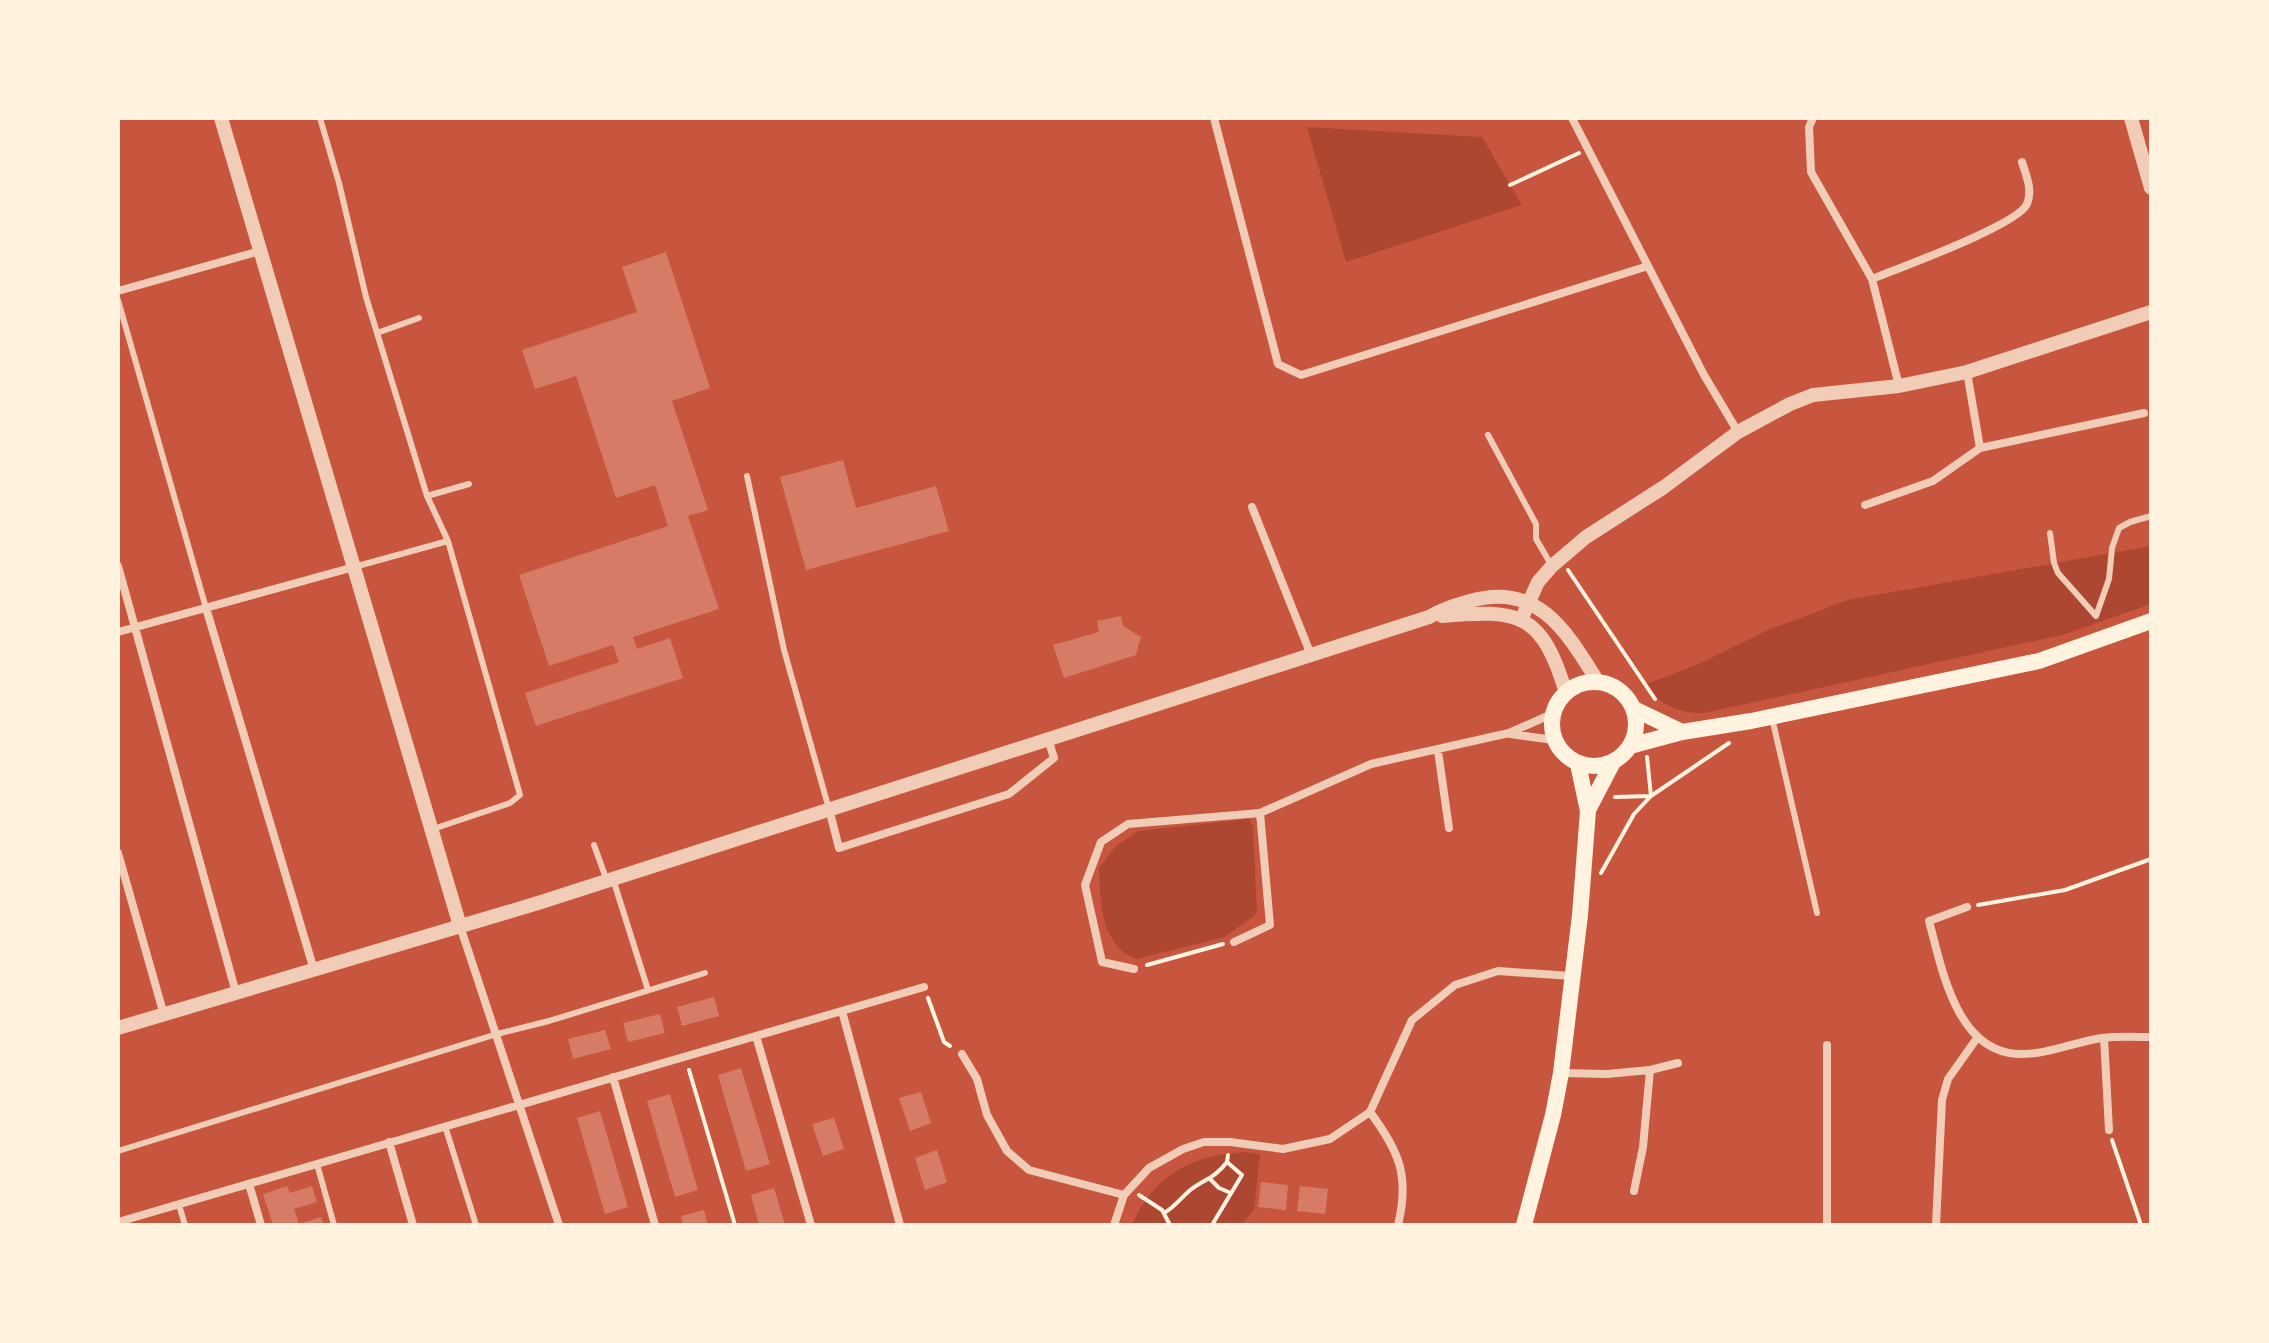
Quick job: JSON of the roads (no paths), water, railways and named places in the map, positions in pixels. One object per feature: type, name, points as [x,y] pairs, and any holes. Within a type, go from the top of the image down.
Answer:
[{"type":"main road","points":[[1588,811],[1613,762],[1630,746],[1682,732],[2039,661],[2151,621]]},
{"type":"main road","points":[[1613,762],[1601,766],[1578,764],[1564,754],[1554,740],[1552,714],[1557,702],[1575,686],[1598,682],[1620,692],[1634,709],[1682,732]]},
{"type":"main road","points":[[1630,746],[1637,722],[1634,709]]},
{"type":"main road","points":[[1524,1225],[1553,1115],[1573,976],[1588,811],[1578,764]]},
{"type":"street","points":[[221,118],[460,926],[559,1225]]},
{"type":"street","points":[[1214,118],[1278,364],[1301,375],[1648,266]]},
{"type":"street","points":[[1572,118],[1704,375],[1738,432]]},
{"type":"street","points":[[1813,118],[1809,127],[1811,172],[1872,279],[1899,386]]},
{"type":"street","points":[[2131,118],[2151,188]]},
{"type":"street","points":[[1872,279],[2001,225],[2023,211],[2029,200],[2029,185],[2022,162]]},
{"type":"street","points":[[118,291],[260,251]]},
{"type":"street","points":[[1521,620],[1538,582],[1586,537],[1664,487],[1738,432],[1790,404],[1813,395],[1899,386],[1967,372],[2151,312]]},
{"type":"street","points":[[1967,372],[1980,448]]},
{"type":"street","points":[[1865,505],[1933,481],[1980,448],[2144,413]]},
{"type":"street","points":[[1252,507],[1311,655]]},
{"type":"street","points":[[118,566],[236,993]]},
{"type":"street","points":[[118,632],[354,567]]},
{"type":"street","points":[[118,1028],[538,903],[1429,617],[1458,605],[1494,596],[1512,596],[1554,619],[1575,644],[1598,682]]},
{"type":"street","points":[[206,608],[314,970]]},
{"type":"street","points":[[1429,617],[1490,612],[1521,620],[1542,637],[1557,665],[1566,693]]},
{"type":"street","points":[[1134,969],[1102,962],[1085,885],[1101,842],[1128,824],[1260,813],[1371,764],[1509,733],[1552,714]]},
{"type":"street","points":[[1509,733],[1554,740]]},
{"type":"street","points":[[829,809],[839,848],[1009,794],[1054,758],[1048,738]]},
{"type":"street","points":[[1438,751],[1449,828]]},
{"type":"street","points":[[1234,942],[1270,925],[1260,813]]},
{"type":"street","points":[[118,853],[164,1015]]},
{"type":"street","points":[[1967,907],[1929,921],[1944,975],[1965,1024],[1977,1038],[1994,1048],[2017,1054],[2104,1038],[2151,1037]]},
{"type":"street","points":[[1114,1225],[1127,1192],[1149,1168],[1183,1149],[1204,1142],[1230,1142],[1283,1149],[1330,1139],[1370,1112],[1412,1020],[1455,985],[1498,971],[1573,976]]},
{"type":"street","points":[[118,1222],[924,987]]},
{"type":"street","points":[[842,1011],[900,1225]]},
{"type":"street","points":[[756,1036],[811,1225]]},
{"type":"street","points":[[1936,1225],[1942,1100],[1948,1079],[1977,1038]]},
{"type":"street","points":[[2104,1038],[2109,1130]]},
{"type":"street","points":[[1827,1045],[1827,1225]]},
{"type":"street","points":[[962,1054],[977,1079],[987,1115],[1007,1151],[1029,1170],[1127,1192]]},
{"type":"street","points":[[1561,1073],[1607,1074],[1650,1070],[1678,1063]]},
{"type":"street","points":[[1634,1191],[1643,1147],[1650,1070]]},
{"type":"street","points":[[613,1077],[655,1225]]},
{"type":"street","points":[[1370,1112],[1391,1140],[1403,1169],[1398,1225]]},
{"type":"street","points":[[389,1142],[413,1225]]},
{"type":"street","points":[[249,1184],[261,1225]]},
{"type":"lane","points":[[320,118],[377,333],[427,496],[448,541],[520,795],[510,803],[431,829]]},
{"type":"lane","points":[[118,300],[206,608]]},
{"type":"lane","points":[[377,333],[419,318]]},
{"type":"lane","points":[[1488,435],[1536,524],[1536,539],[1552,566]]},
{"type":"lane","points":[[747,476],[784,650],[829,809]]},
{"type":"lane","points":[[427,496],[469,484]]},
{"type":"lane","points":[[2096,616],[2109,579],[2112,548],[2119,528],[2151,516]]},
{"type":"lane","points":[[2050,533],[2058,573],[2096,616],[2101,640]]},
{"type":"lane","points":[[354,567],[448,541]]},
{"type":"lane","points":[[1771,715],[1817,913]]},
{"type":"lane","points":[[594,845],[610,880],[648,990]]},
{"type":"lane","points":[[118,1151],[705,973]]},
{"type":"lane","points":[[445,1126],[476,1225]]},
{"type":"lane","points":[[317,1164],[334,1225]]},
{"type":"lane","points":[[179,1205],[185,1225]]}]
